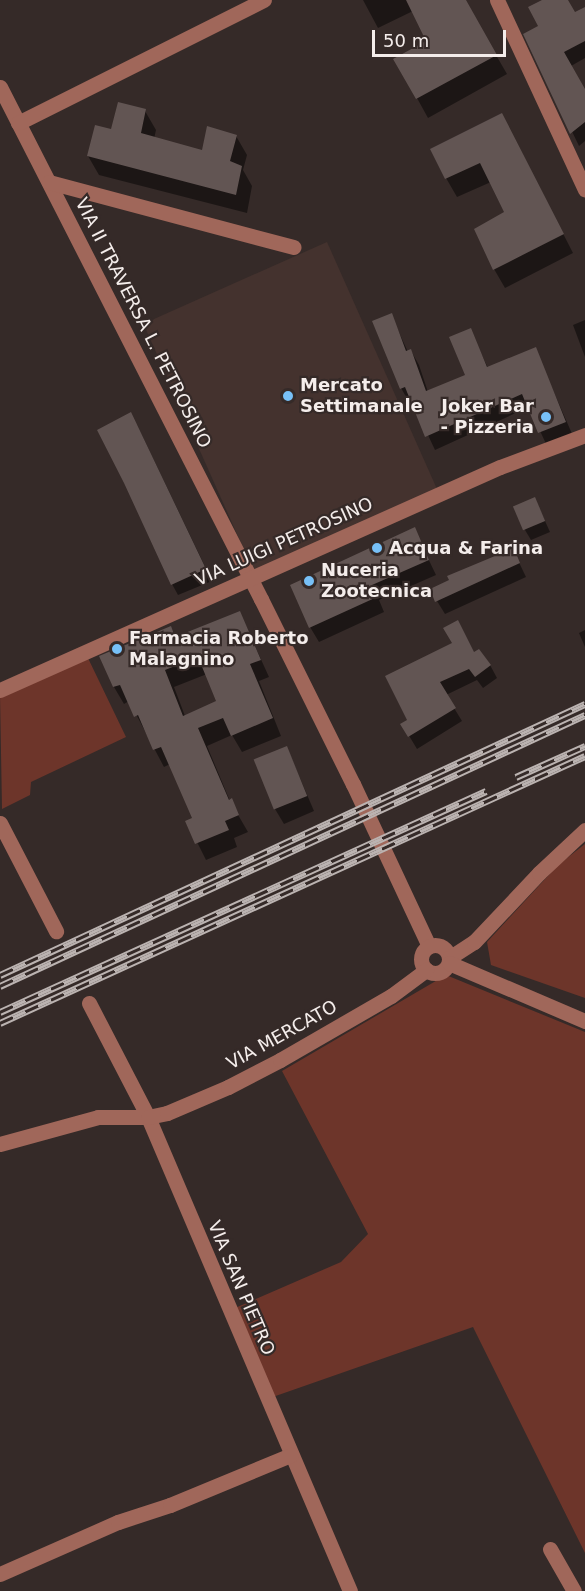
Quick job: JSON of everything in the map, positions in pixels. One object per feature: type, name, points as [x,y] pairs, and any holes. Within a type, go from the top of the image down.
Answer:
[{"type":"street","points":[[18,123],[264,0]]},
{"type":"street","points":[[497,0],[585,190]]},
{"type":"street","name":"VIA II TRAVERSA L. PETROSINO","points":[[0,87],[251,578],[353,784],[429,946]]},
{"type":"street","points":[[49,182],[293,247]]},
{"type":"street","name":"VIA LUIGI PETROSINO","points":[[0,690],[500,467],[585,435]]},
{"type":"street","points":[[0,823],[56,931]]},
{"type":"street","points":[[585,830],[539,873],[474,942],[449,961],[440,973],[426,970],[421,958],[429,946],[442,947],[449,961],[585,1021]]},
{"type":"street","name":"VIA MERCATO","points":[[0,1144],[98,1117],[148,1117],[167,1113],[228,1088],[280,1060],[391,996],[426,970]]},
{"type":"street","name":"VIA SAN PIETRO","points":[[89,1003],[148,1117],[350,1591]]},
{"type":"street","points":[[0,1574],[118,1522],[170,1505],[291,1455]]},
{"type":"street","points":[[550,1549],[574,1591]]},
{"type":"shaded area","name":"Mercato Settimanale","points":[[327,242],[437,490],[254,571],[143,324]]},
{"type":"shaded area","points":[[87,656],[126,737],[31,782],[30,795],[2,809],[0,695]]},
{"type":"shaded area","points":[[585,844],[585,998],[491,965],[487,942],[558,865]]},
{"type":"shaded area","points":[[446,975],[585,1032],[585,1553],[473,1327],[267,1399],[235,1308],[341,1262],[368,1234],[282,1071]]},
{"type":"building","points":[[406,0],[466,0],[497,55],[416,99],[393,59],[426,41]]},
{"type":"building","points":[[542,0],[568,0],[575,12],[585,7],[585,41],[564,52],[585,89],[585,122],[570,134],[523,34],[538,26],[528,7]]},
{"type":"building","points":[[118,102],[146,109],[141,133],[202,150],[207,126],[237,135],[230,161],[242,166],[236,195],[87,156],[95,125],[111,129]]},
{"type":"building","points":[[502,113],[564,234],[493,270],[474,229],[504,212],[480,163],[445,179],[430,149]]},
{"type":"building","points":[[392,313],[406,351],[411,349],[426,391],[465,375],[449,337],[471,328],[487,367],[536,347],[566,422],[538,433],[522,394],[425,437],[405,387],[400,389],[372,321]]},
{"type":"building","points":[[131,412],[206,569],[171,585],[97,430]]},
{"type":"building","points":[[535,497],[545,521],[523,530],[513,506]]},
{"type":"building","points":[[415,527],[429,560],[372,585],[377,597],[309,628],[290,585]]},
{"type":"building","points":[[514,548],[520,563],[435,602],[430,589],[449,580],[447,576]]},
{"type":"building","points":[[240,611],[261,660],[250,664],[273,718],[231,736],[223,718],[198,728],[229,800],[232,798],[239,815],[225,821],[229,830],[195,844],[185,821],[192,818],[161,747],[153,750],[138,715],[134,717],[120,685],[113,687],[99,656],[171,626],[175,637]],"holes":[[[198,657],[216,701],[183,716],[165,670]]]},
{"type":"building","points":[[458,620],[474,652],[479,649],[491,665],[475,677],[469,669],[440,682],[456,708],[408,737],[400,724],[407,720],[385,676],[452,643],[443,628]]},
{"type":"building","points":[[287,746],[307,796],[274,810],[254,759]]},
{"type":"railway","points":[[0,975],[585,704]]},
{"type":"railway","points":[[0,986],[585,715]]},
{"type":"railway","points":[[516,777],[585,746]]},
{"type":"railway","points":[[0,1023],[585,756]]},
{"type":"railway","points":[[0,1012],[486,791]]},
{"type":"place","name":"Mercato Settimanale","points":[[288,396]]},
{"type":"place","name":"Joker Bar - Pizzeria","points":[[546,417]]},
{"type":"place","name":"Acqua & Farina","points":[[377,548]]},
{"type":"place","name":"Nuceria Zootecnica","points":[[309,581]]},
{"type":"place","name":"Farmacia Roberto Malagnino","points":[[117,649]]}]
